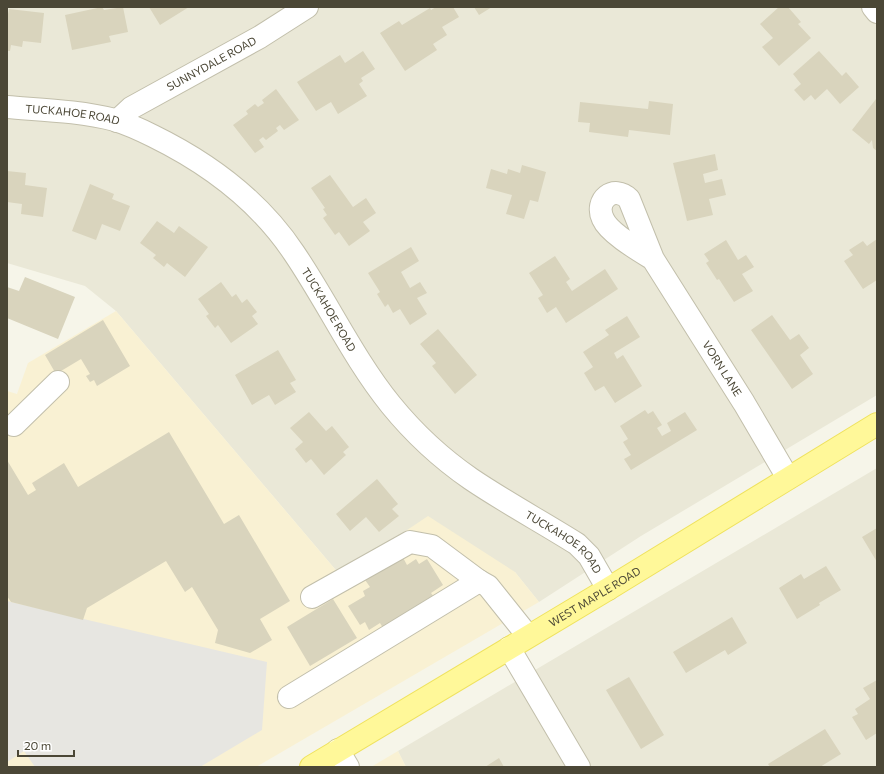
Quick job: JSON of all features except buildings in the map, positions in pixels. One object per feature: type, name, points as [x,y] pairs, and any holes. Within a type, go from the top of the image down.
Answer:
[{"type":"main road","name":"WEST MAPLE ROAD","points":[[311,767],[343,759],[528,636],[608,589],[877,424]]},
{"type":"street","name":"SUNNYDALE ROAD","points":[[117,121],[131,108],[260,37],[307,7]]},
{"type":"street","points":[[873,7],[877,12]]},
{"type":"street","name":"TUCKAHOE ROAD","points":[[7,107],[86,113],[117,121],[166,142],[207,167],[226,181],[264,216],[292,250],[362,365],[392,406],[430,445],[470,478],[577,544],[589,556],[608,589]]},
{"type":"street","name":"VORN LANE","points":[[654,260],[744,403],[788,478]]},
{"type":"street","points":[[14,425],[58,382]]},
{"type":"street","points":[[312,597],[410,542],[432,546],[488,586],[528,636]]},
{"type":"street","points":[[289,697],[479,581]]},
{"type":"street","points":[[509,648],[579,767]]},
{"type":"shaded area","points":[[7,7],[877,7],[877,395],[641,536],[539,602],[515,572],[340,575],[116,311],[85,286],[7,263]]},
{"type":"shaded area","points":[[116,311],[340,575],[428,516],[515,572],[539,602],[256,767],[7,767],[7,391],[17,394],[28,363]]},
{"type":"shaded area","points":[[877,468],[877,767],[406,767],[398,751]]},
{"type":"shaded area","points":[[7,601],[267,662],[262,730],[200,767],[35,767],[24,751],[7,762]]},
{"type":"shaded area","points":[[398,751],[406,767],[371,767]]}]
